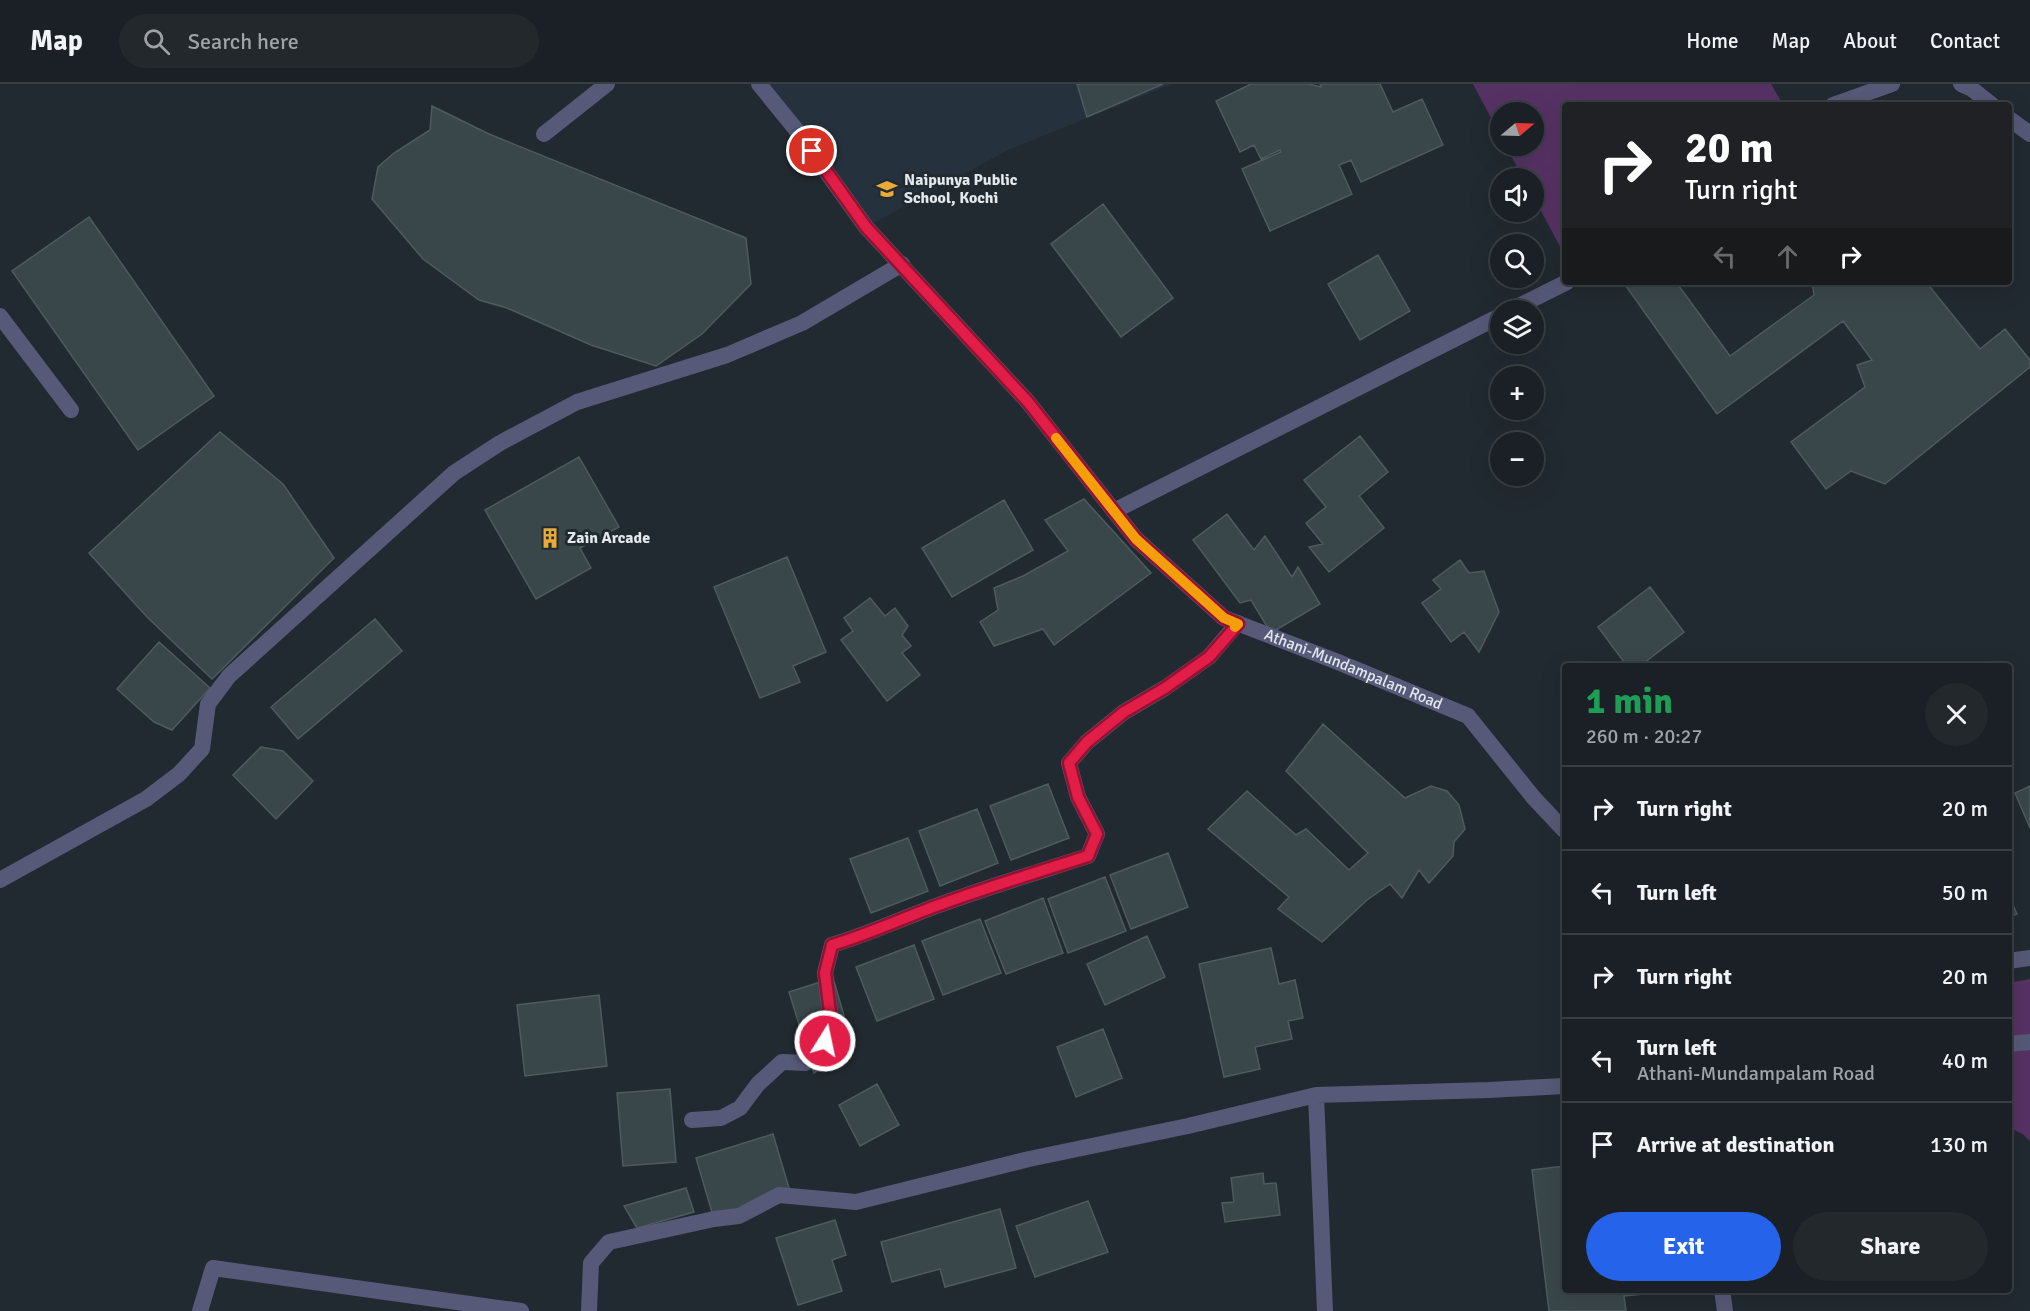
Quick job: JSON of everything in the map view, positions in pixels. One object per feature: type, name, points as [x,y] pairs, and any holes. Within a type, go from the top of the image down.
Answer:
[{"type":"street","points":[[544,134],[607,84]]},
{"type":"street","name":"Athani-Mundampalam Road","points":[[759,84],[798,132],[866,227],[1028,402],[1136,539],[1224,618],[1468,716],[1533,797],[1562,828]]},
{"type":"street","points":[[1841,102],[1892,84]]},
{"type":"street","points":[[1961,84],[1972,89],[1988,102]]},
{"type":"street","points":[[2012,121],[2030,134]]},
{"type":"street","points":[[0,880],[146,799],[179,774],[202,749],[208,704],[229,676],[454,474],[500,443],[577,402],[738,350],[802,323],[902,264]]},
{"type":"street","points":[[1531,300],[1562,284]]},
{"type":"street","points":[[0,316],[71,410]]},
{"type":"street","points":[[1114,511],[1490,321]]},
{"type":"street","points":[[692,1120],[721,1118],[741,1108],[759,1084],[782,1062],[806,1063],[825,1041],[830,1012],[825,973],[832,945],[864,936],[959,898],[1088,856],[1097,834],[1078,797],[1069,763],[1087,742],[1124,712],[1165,688],[1209,657],[1238,624]]},
{"type":"street","points":[[2012,960],[2030,958]]},
{"type":"street","points":[[2012,1044],[2030,1042]]},
{"type":"street","points":[[589,1311],[591,1263],[609,1242],[739,1215],[779,1195],[856,1202],[1029,1159],[1188,1126],[1316,1095],[1562,1086]]},
{"type":"street","points":[[1316,1095],[1326,1311]]},
{"type":"street","points":[[200,1311],[213,1268],[521,1311]]},
{"type":"street","points":[[1722,1293],[1725,1311]]},
{"type":"shaded area","name":"Naipunya Public School, Kochi","points":[[756,84],[1172,84],[1008,150],[866,227]]},
{"type":"shaded area","points":[[1473,84],[1771,84],[1781,102],[1562,102],[1562,250],[1544,217],[1544,168],[1518,168],[1511,156],[1544,156],[1544,102],[1490,102],[1490,116]]},
{"type":"shaded area","points":[[2030,979],[2030,1141],[2012,1129],[2012,982]]},
{"type":"building","points":[[1077,84],[1163,84],[1087,117]]},
{"type":"building","points":[[1251,84],[1309,84],[1321,87],[1320,84],[1380,84],[1393,112],[1422,99],[1443,145],[1361,182],[1351,160],[1339,165],[1352,194],[1270,231],[1242,169],[1281,152],[1280,150],[1261,159],[1254,145],[1240,152],[1216,101]]},
{"type":"building","points":[[432,106],[489,134],[746,238],[751,284],[702,334],[656,366],[591,345],[507,308],[479,300],[423,259],[372,199],[378,167],[394,153],[430,130]]},
{"type":"building","points":[[1103,204],[1173,298],[1121,337],[1051,244]]},
{"type":"building","points":[[89,217],[214,396],[138,450],[12,271]]},
{"type":"building","points":[[1378,255],[1410,311],[1360,340],[1328,284]]},
{"type":"building","points":[[1625,285],[1678,285],[1730,356],[1814,295],[1812,285],[1928,285],[1980,349],[2005,329],[2030,360],[2030,367],[1885,484],[1851,471],[1826,489],[1791,442],[1865,387],[1857,365],[1872,360],[1843,321],[1717,414]]},
{"type":"building","points":[[220,432],[283,484],[334,558],[212,679],[147,617],[89,553]]},
{"type":"building","points":[[1360,436],[1388,472],[1359,496],[1384,528],[1329,572],[1309,547],[1323,544],[1306,523],[1326,507],[1304,480]]},
{"type":"building","name":"Zain Arcade","points":[[579,457],[619,527],[580,548],[591,568],[536,599],[485,510]]},
{"type":"building","points":[[1084,499],[1151,573],[1054,645],[1043,629],[994,646],[980,622],[998,610],[994,588],[1023,576],[1068,551],[1045,520]]},
{"type":"building","points":[[1004,500],[1033,550],[952,597],[922,548]]},
{"type":"building","points":[[1227,514],[1254,550],[1265,536],[1292,577],[1298,567],[1320,604],[1271,633],[1251,600],[1240,603],[1193,540]]},
{"type":"building","points":[[787,557],[826,652],[793,666],[800,682],[760,698],[714,587]]},
{"type":"building","points":[[1460,560],[1469,573],[1484,571],[1499,612],[1479,652],[1464,632],[1451,642],[1422,603],[1441,589],[1433,580]]},
{"type":"building","points":[[1650,587],[1684,632],[1644,663],[1625,663],[1598,627]]},
{"type":"building","points":[[870,598],[885,616],[895,608],[908,626],[902,635],[911,646],[902,653],[920,675],[887,701],[841,640],[853,631],[844,618]]},
{"type":"building","points":[[375,619],[402,651],[298,739],[271,707]]},
{"type":"building","points":[[159,642],[210,688],[172,730],[154,722],[117,689]]},
{"type":"building","points":[[1323,724],[1405,798],[1431,786],[1447,791],[1459,805],[1465,829],[1454,842],[1453,856],[1429,883],[1419,870],[1402,898],[1390,884],[1367,900],[1322,942],[1278,909],[1289,897],[1208,829],[1247,791],[1296,835],[1306,829],[1349,870],[1368,853],[1286,771]]},
{"type":"building","points":[[261,747],[283,751],[313,781],[276,819],[233,775]]},
{"type":"building","points":[[1048,784],[1069,838],[1011,860],[990,806]]},
{"type":"building","points":[[2030,786],[2030,828],[2015,793]]},
{"type":"building","points":[[977,809],[998,863],[940,886],[919,831]]},
{"type":"building","points":[[908,838],[928,891],[871,913],[850,859]]},
{"type":"building","points":[[1168,853],[1188,907],[1131,929],[1110,875]]},
{"type":"building","points":[[1105,877],[1126,931],[1068,953],[1048,899]]},
{"type":"building","points":[[1043,898],[1063,953],[1006,974],[985,921]]},
{"type":"building","points":[[2012,903],[2017,914],[2012,916]]},
{"type":"building","points":[[980,919],[1001,973],[943,995],[922,941]]},
{"type":"building","points":[[1147,936],[1165,977],[1105,1005],[1087,964]]},
{"type":"building","points":[[914,945],[934,999],[877,1021],[856,967]]},
{"type":"building","points":[[1271,948],[1279,984],[1295,980],[1303,1018],[1288,1021],[1292,1039],[1255,1047],[1260,1069],[1224,1077],[1199,964]]},
{"type":"building","points":[[833,978],[853,1046],[814,1073],[789,992]]},
{"type":"building","points":[[599,995],[607,1066],[525,1076],[517,1005]]},
{"type":"building","points":[[1103,1029],[1122,1078],[1076,1097],[1057,1047]]},
{"type":"building","points":[[877,1084],[899,1125],[860,1146],[839,1105]]},
{"type":"building","points":[[670,1089],[676,1162],[623,1166],[617,1093]]},
{"type":"building","points":[[773,1134],[791,1195],[714,1219],[696,1158]]},
{"type":"building","points":[[1562,1166],[1562,1293],[1642,1293],[1624,1296],[1626,1311],[1549,1311],[1532,1170]]},
{"type":"building","points":[[1263,1173],[1264,1184],[1276,1183],[1280,1215],[1225,1222],[1222,1203],[1234,1202],[1231,1178]]},
{"type":"building","points":[[686,1188],[694,1212],[637,1228],[624,1206]]},
{"type":"building","points":[[1088,1201],[1108,1252],[1035,1277],[1016,1226]]},
{"type":"building","points":[[1000,1209],[1016,1268],[945,1287],[940,1269],[892,1282],[881,1242]]},
{"type":"building","points":[[835,1220],[846,1255],[832,1260],[842,1291],[798,1305],[776,1238]]},
{"type":"slow traffic","points":[[1056,438],[1136,539],[1224,618],[1238,624],[1235,627]]},
{"type":"place","name":"Naipunya Public School, Kochi","points":[[887,189]]},
{"type":"place","name":"Zain Arcade","points":[[550,538]]},
{"type":"route","points":[[812,151],[866,227],[1028,402],[1136,539],[1224,618],[1238,624],[1209,657],[1165,688],[1124,712],[1087,742],[1069,763],[1078,797],[1097,834],[1088,856],[992,886],[864,936],[832,945],[825,973],[830,1012],[825,1041]]}]
